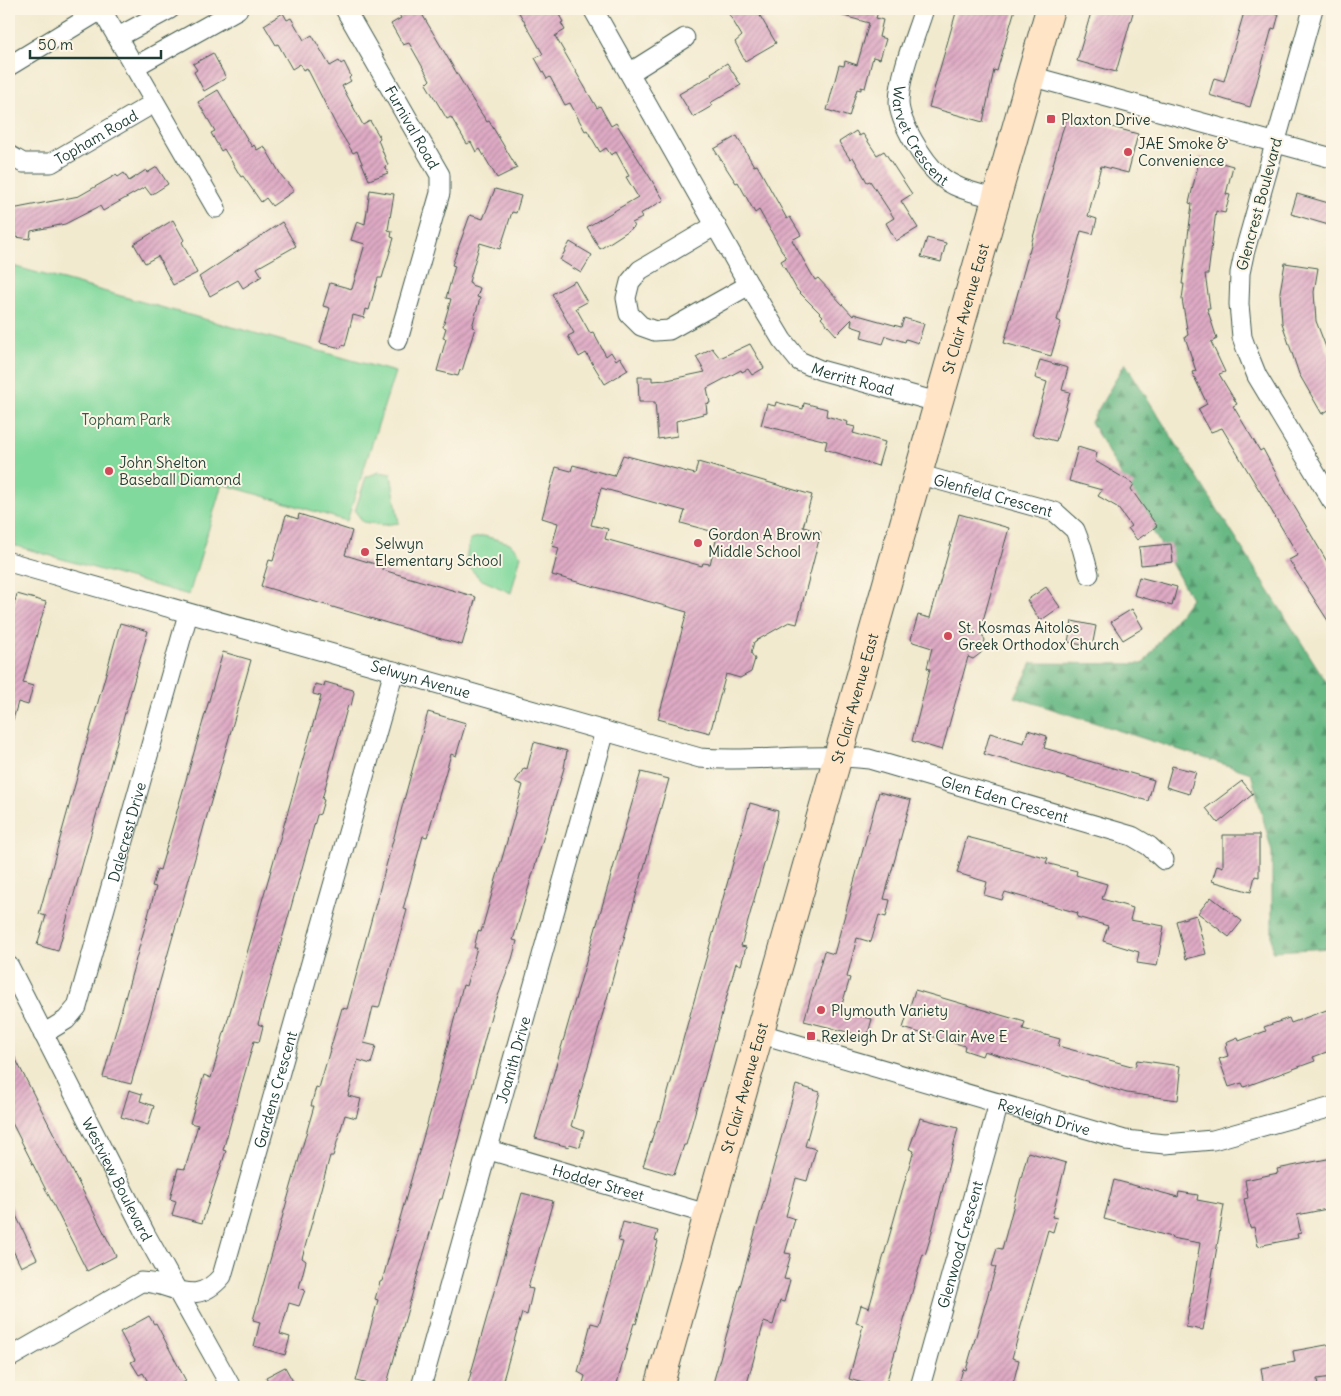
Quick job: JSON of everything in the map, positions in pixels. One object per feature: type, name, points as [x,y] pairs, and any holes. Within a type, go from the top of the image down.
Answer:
[{"type":"main road","name":"St Clair Avenue East","points":[[659,1387],[706,1214],[1050,9]]},
{"type":"street","name":"Topham Road","points":[[9,66],[101,9],[216,208]]},
{"type":"street","points":[[118,38],[170,9]]},
{"type":"street","points":[[134,67],[238,9]]},
{"type":"street","name":"Furnival Road","points":[[345,9],[440,175],[440,193],[398,340]]},
{"type":"street","name":"Merritt Road","points":[[594,9],[749,285],[782,340],[799,361],[820,370],[937,402]]},
{"type":"street","name":"Warvet Crescent","points":[[924,9],[901,88],[899,103],[901,116],[906,128],[938,175],[956,186],[995,198]]},
{"type":"street","name":"Glencrest Boulevard","points":[[1313,9],[1240,273],[1239,304],[1241,329],[1257,376],[1332,501]]},
{"type":"street","points":[[631,72],[685,38]]},
{"type":"street","points":[[1030,76],[1332,158]]},
{"type":"street","name":"Topham Road","points":[[9,155],[23,163],[51,162],[154,103]]},
{"type":"street","points":[[716,225],[640,270],[630,282],[626,298],[629,314],[642,326],[655,331],[669,330],[749,285]]},
{"type":"street","name":"Glenfield Crescent","points":[[917,474],[1055,512],[1075,530],[1089,574]]},
{"type":"street","name":"Selwyn Avenue","points":[[9,562],[700,758],[742,761],[837,756]]},
{"type":"street","name":"Dalecrest Drive","points":[[43,1034],[66,1020],[77,1007],[188,614]]},
{"type":"street","name":"Gardens Crescent","points":[[9,1358],[141,1282],[149,1282],[178,1292],[201,1292],[213,1287],[222,1276],[394,671]]},
{"type":"street","name":"Joanith Drive","points":[[421,1387],[605,731]]},
{"type":"street","name":"Glen Eden Crescent","points":[[837,756],[869,759],[1119,832],[1149,846],[1164,860]]},
{"type":"street","name":"Westview Boulevard","points":[[9,966],[96,1140],[231,1387]]},
{"type":"street","name":"Rexleigh Drive","points":[[758,1033],[1125,1140],[1165,1144],[1213,1140],[1332,1107]]},
{"type":"street","name":"Glenwood Crescent","points":[[920,1387],[999,1103]]},
{"type":"street","name":"Hodder Street","points":[[489,1150],[706,1214]]},
{"type":"green space","name":"Topham Park","points":[[9,265],[395,372],[347,521],[222,484],[189,595],[9,544]]},
{"type":"green space","points":[[1125,363],[1332,691],[1332,948],[1272,951],[1272,852],[1251,773],[1015,697],[1032,663],[1143,664],[1191,598],[1091,422]]},
{"type":"green space","points":[[379,472],[391,474],[399,523],[382,525],[363,522],[355,511],[366,477]]},
{"type":"green space","points":[[484,536],[510,543],[521,555],[511,593],[480,579],[465,563],[470,539]]},
{"type":"building","points":[[396,9],[419,9],[472,99],[487,122],[489,121],[517,168],[497,178],[480,149],[476,152],[471,142],[467,144],[451,117],[447,119],[426,84],[430,80],[409,43],[403,45],[391,24],[401,18]]},
{"type":"building","points":[[517,9],[556,9],[565,30],[555,36],[597,108],[600,106],[611,126],[616,123],[664,200],[640,214],[642,218],[632,223],[634,227],[600,249],[587,227],[638,197],[626,177],[629,176],[616,152],[611,155],[606,148],[600,152],[587,130],[585,131],[570,103],[565,105],[550,77],[547,79],[535,58],[543,54]]},
{"type":"building","points":[[726,9],[756,9],[776,43],[745,61],[735,42],[742,36]]},
{"type":"building","points":[[833,9],[879,9],[876,18],[883,20],[879,37],[886,39],[880,59],[873,57],[865,88],[857,89],[849,117],[827,110],[839,65],[844,66],[845,61],[857,65],[869,23],[833,13]]},
{"type":"building","points":[[957,9],[1015,9],[997,71],[994,70],[983,122],[929,107]]},
{"type":"building","points":[[1092,9],[1134,9],[1116,72],[1077,61]]},
{"type":"building","points":[[1245,9],[1259,9],[1279,14],[1275,29],[1272,28],[1250,107],[1209,95],[1214,78],[1224,81]]},
{"type":"building","points":[[283,13],[287,20],[291,18],[304,40],[312,35],[330,66],[339,61],[341,64],[344,62],[351,76],[349,78],[351,81],[342,86],[363,125],[370,121],[378,134],[380,138],[378,140],[388,165],[385,166],[388,173],[369,180],[357,151],[353,153],[336,125],[307,68],[303,70],[300,64],[292,69],[278,44],[276,45],[264,25]]},
{"type":"building","points":[[213,53],[226,78],[204,91],[194,72],[197,70],[193,64]]},
{"type":"building","points":[[727,63],[741,85],[710,103],[712,106],[693,117],[679,94],[712,75],[711,73]]},
{"type":"building","points":[[218,90],[252,147],[254,145],[257,150],[264,146],[281,175],[294,191],[272,206],[266,198],[261,202],[243,176],[241,177],[224,149],[221,151],[211,133],[215,131],[198,102]]},
{"type":"building","points":[[1072,116],[1138,134],[1128,173],[1101,166],[1088,216],[1097,219],[1093,234],[1081,231],[1057,320],[1061,322],[1051,356],[1004,343],[1062,132],[1067,118]]},
{"type":"building","points":[[856,131],[859,136],[863,134],[877,155],[884,151],[912,194],[901,201],[918,228],[896,241],[886,223],[894,218],[870,181],[867,182],[853,157],[850,159],[839,142]]},
{"type":"building","points":[[737,136],[754,166],[757,165],[787,219],[790,217],[801,235],[792,240],[815,280],[818,278],[853,316],[854,314],[901,327],[904,318],[924,324],[918,343],[906,339],[905,342],[886,336],[883,344],[861,338],[863,330],[851,326],[852,319],[836,335],[821,318],[823,316],[797,290],[781,261],[786,258],[759,210],[755,213],[738,182],[736,183],[714,149]]},
{"type":"building","points":[[1200,157],[1233,166],[1226,194],[1230,195],[1225,213],[1216,211],[1208,274],[1205,274],[1210,308],[1207,308],[1217,339],[1211,342],[1225,372],[1219,374],[1237,404],[1233,406],[1260,451],[1263,449],[1332,570],[1332,627],[1289,560],[1298,555],[1222,428],[1211,432],[1198,409],[1207,404],[1192,372],[1196,371],[1185,337],[1188,335],[1182,299],[1184,284],[1182,284],[1192,204],[1189,203]]},
{"type":"building","points":[[157,167],[168,184],[151,195],[145,187],[103,211],[100,206],[65,224],[31,231],[30,239],[16,237],[16,234],[9,233],[12,209],[79,196],[116,175],[118,177],[124,173],[129,181],[146,170],[147,173]]},
{"type":"building","points":[[495,189],[521,196],[516,213],[512,212],[500,249],[480,243],[469,282],[471,285],[480,288],[477,297],[480,298],[472,327],[475,328],[462,371],[460,370],[458,376],[437,371],[446,339],[443,338],[446,328],[443,327],[451,299],[446,298],[455,266],[452,265],[470,215],[483,219]]},
{"type":"building","points":[[370,190],[394,194],[388,230],[392,231],[391,237],[394,238],[382,278],[378,278],[369,310],[366,309],[364,318],[353,315],[345,346],[342,345],[341,348],[320,343],[330,308],[323,306],[330,283],[352,289],[365,244],[351,240],[357,221],[365,224]]},
{"type":"building","points":[[1297,194],[1332,204],[1332,226],[1291,214]]},
{"type":"building","points":[[173,220],[184,240],[182,242],[197,273],[173,285],[158,256],[145,263],[134,244]]},
{"type":"building","points":[[282,222],[296,246],[257,268],[262,276],[243,288],[238,280],[210,296],[199,277]]},
{"type":"building","points":[[927,238],[946,243],[941,262],[921,257]]},
{"type":"building","points":[[570,242],[592,255],[581,273],[560,260]]},
{"type":"building","points":[[1285,263],[1318,268],[1314,292],[1316,321],[1332,363],[1332,408],[1322,414],[1299,374],[1282,323],[1280,292]]},
{"type":"building","points":[[575,281],[587,302],[576,308],[590,333],[593,332],[606,356],[611,352],[616,360],[620,357],[628,370],[605,384],[586,353],[579,357],[568,336],[574,333],[552,294]]},
{"type":"building","points":[[750,344],[764,368],[752,375],[748,369],[742,372],[741,370],[707,388],[710,403],[706,404],[707,413],[676,421],[677,436],[658,439],[655,402],[639,402],[638,377],[652,377],[652,381],[667,380],[705,372],[696,357],[712,348],[720,358]]},
{"type":"building","points":[[1040,360],[1068,368],[1062,390],[1070,392],[1056,441],[1032,435],[1047,382],[1035,378]]},
{"type":"building","points":[[776,402],[803,409],[804,403],[827,409],[826,416],[848,422],[847,425],[855,427],[853,433],[885,442],[878,466],[825,449],[827,441],[761,425],[767,404],[775,406]]},
{"type":"building","points":[[1078,447],[1097,453],[1095,461],[1134,484],[1131,489],[1157,526],[1137,540],[1128,528],[1131,526],[1117,507],[1098,496],[1102,490],[1069,481]]},
{"type":"building","points":[[623,455],[695,474],[698,462],[812,495],[803,527],[821,532],[797,624],[789,622],[754,642],[751,653],[755,659],[751,672],[740,678],[726,674],[710,733],[658,719],[687,612],[552,575],[559,548],[552,546],[558,523],[542,518],[556,467],[571,471],[573,465],[614,476]],"holes":[[[601,488],[685,511],[681,523],[718,533],[710,564],[703,563],[702,566],[605,539],[608,529],[591,525]]]},
{"type":"building","points":[[299,514],[352,531],[345,555],[375,564],[383,568],[383,570],[476,597],[462,645],[261,586],[269,560],[273,561],[286,515],[298,519]]},
{"type":"building","points":[[959,514],[1009,528],[980,631],[985,640],[981,653],[973,659],[968,657],[942,750],[912,741],[930,669],[927,668],[932,648],[913,642],[911,639],[918,615],[930,618]]},
{"type":"building","points":[[1171,544],[1173,562],[1141,565],[1139,547]]},
{"type":"building","points":[[1139,577],[1177,587],[1172,606],[1134,595]]},
{"type":"building","points":[[1046,587],[1060,607],[1040,621],[1027,600]]},
{"type":"building","points":[[17,594],[46,602],[23,683],[33,686],[28,705],[18,702],[13,720],[9,719],[9,623]]},
{"type":"building","points":[[1132,609],[1143,628],[1123,640],[1111,622]]},
{"type":"building","points":[[1072,621],[1096,626],[1092,647],[1068,642]]},
{"type":"building","points":[[120,623],[148,631],[58,951],[37,945],[46,916],[39,914]]},
{"type":"building","points":[[223,652],[251,660],[131,1084],[103,1077],[156,887],[152,886],[157,869],[160,870]]},
{"type":"building","points":[[325,682],[353,690],[354,693],[351,706],[348,705],[322,799],[324,800],[320,814],[317,815],[258,1024],[263,1026],[259,1042],[254,1041],[223,1150],[226,1151],[202,1223],[172,1215],[176,1201],[170,1199],[178,1168],[185,1169],[198,1125],[190,1123],[194,1109],[204,1075],[211,1078],[320,700],[321,696],[313,694],[315,684],[324,686]]},
{"type":"building","points":[[428,712],[466,723],[456,756],[451,754],[427,837],[423,836],[403,909],[407,910],[379,1008],[373,1007],[364,1043],[376,1046],[371,1064],[358,1060],[348,1096],[361,1099],[356,1118],[345,1115],[333,1156],[330,1156],[302,1258],[306,1261],[299,1288],[305,1290],[299,1306],[289,1303],[280,1334],[290,1337],[285,1355],[254,1346],[260,1322],[253,1320],[314,1106],[311,1106],[316,1087],[319,1088],[342,1008],[347,1009]]},
{"type":"building","points":[[1028,730],[1047,736],[1044,748],[1154,780],[1148,801],[984,754],[990,733],[1024,743]]},
{"type":"building","points":[[534,742],[567,751],[564,768],[513,940],[517,941],[512,959],[492,1012],[442,1199],[440,1199],[386,1387],[356,1381],[378,1300],[375,1299],[380,1282],[382,1281],[431,1110],[463,985],[466,986],[477,948],[474,948],[478,931],[481,932],[523,785],[515,782],[524,768],[527,769]]},
{"type":"building","points":[[1172,766],[1196,772],[1189,794],[1166,787]]},
{"type":"building","points":[[641,772],[669,779],[571,1126],[584,1131],[580,1147],[570,1144],[569,1147],[535,1138]]},
{"type":"building","points":[[1242,781],[1253,794],[1218,823],[1206,808]]},
{"type":"building","points":[[879,792],[911,800],[884,899],[890,900],[886,917],[879,915],[871,942],[857,938],[847,977],[850,978],[840,1011],[872,1019],[867,1037],[804,1021],[824,951],[834,954]]},
{"type":"building","points":[[750,803],[778,811],[777,818],[741,946],[746,947],[741,965],[736,963],[686,1145],[684,1145],[674,1175],[643,1166],[658,1120],[660,1121]]},
{"type":"building","points":[[1223,835],[1259,835],[1259,877],[1255,876],[1251,892],[1212,881],[1217,865],[1223,867]]},
{"type":"building","points":[[967,837],[1048,858],[1046,863],[1077,871],[1076,875],[1107,884],[1102,899],[1133,908],[1130,920],[1164,926],[1157,966],[1137,963],[1139,952],[1103,941],[1108,926],[1077,917],[1078,913],[1005,892],[1002,900],[984,895],[987,882],[957,873]]},
{"type":"building","points":[[1211,897],[1242,921],[1229,937],[1198,913]]},
{"type":"building","points":[[1196,915],[1206,954],[1186,959],[1176,921]]},
{"type":"building","points":[[915,990],[1025,1022],[1023,1029],[1060,1039],[1058,1046],[1135,1067],[1137,1060],[1180,1066],[1178,1100],[1127,1093],[984,1051],[982,1056],[964,1050],[965,1046],[903,1028]]},
{"type":"building","points":[[1332,1008],[1332,1050],[1313,1057],[1315,1061],[1244,1087],[1242,1083],[1229,1087],[1219,1059],[1228,1056],[1225,1046],[1227,1045],[1226,1042],[1238,1037],[1239,1041],[1266,1031],[1264,1027],[1289,1018],[1291,1023]]},
{"type":"building","points":[[9,1046],[116,1256],[87,1271],[9,1117]]},
{"type":"building","points":[[796,1085],[820,1092],[805,1146],[816,1149],[807,1181],[796,1178],[786,1216],[795,1219],[785,1253],[791,1254],[784,1279],[790,1280],[784,1302],[780,1301],[773,1325],[764,1322],[746,1387],[712,1387]]},
{"type":"building","points":[[129,1090],[142,1094],[140,1101],[154,1106],[148,1125],[121,1117]]},
{"type":"building","points":[[920,1118],[958,1128],[930,1239],[925,1255],[923,1254],[885,1387],[877,1387],[849,1379],[863,1325],[856,1323],[861,1305],[869,1308],[914,1151],[909,1149]]},
{"type":"building","points":[[1028,1152],[1066,1163],[1052,1217],[1057,1218],[1053,1232],[1048,1230],[1012,1358],[1019,1360],[1014,1380],[1010,1387],[958,1387],[963,1369],[966,1370],[996,1267],[992,1266],[997,1248],[1002,1249]]},
{"type":"building","points":[[1332,1158],[1332,1208],[1297,1215],[1301,1233],[1297,1234],[1298,1238],[1258,1246],[1254,1227],[1250,1228],[1244,1199],[1248,1198],[1245,1180],[1278,1173],[1277,1169]]},
{"type":"building","points":[[1114,1180],[1178,1197],[1179,1192],[1198,1195],[1197,1200],[1224,1205],[1203,1330],[1186,1327],[1200,1243],[1171,1238],[1104,1219]]},
{"type":"building","points":[[522,1193],[553,1201],[528,1288],[533,1289],[527,1315],[522,1313],[501,1387],[467,1387]]},
{"type":"building","points":[[9,1201],[37,1259],[21,1267],[9,1242]]},
{"type":"building","points":[[623,1222],[658,1231],[655,1240],[658,1241],[636,1324],[634,1323],[616,1387],[582,1387],[585,1376],[578,1372],[591,1323],[599,1325],[623,1242],[618,1241]]},
{"type":"building","points":[[149,1316],[154,1324],[156,1323],[186,1381],[175,1387],[151,1387],[143,1373],[139,1375],[131,1362],[135,1360],[120,1332]]},
{"type":"building","points":[[1332,1344],[1332,1377],[1317,1379],[1318,1387],[1264,1387],[1261,1368],[1295,1362],[1293,1351]]},
{"type":"building","points":[[285,1367],[296,1387],[271,1387],[266,1377]]},
{"type":"place","name":"Plaxton Drive","points":[[1051,119]]},
{"type":"place","name":"JAE Smoke & Convenience","points":[[1128,152]]},
{"type":"place","name":"John Shelton Baseball Diamond","points":[[109,471]]},
{"type":"place","name":"Gordon A Brown Middle School","points":[[698,543]]},
{"type":"place","name":"Selwyn Elementary School","points":[[365,552]]},
{"type":"place","name":"St. Kosmas Aitolos Greek Orthodox Church","points":[[948,636]]},
{"type":"place","name":"Plymouth Variety","points":[[821,1010]]},
{"type":"place","name":"Rexleigh Dr at St Clair Ave E","points":[[811,1036]]}]
